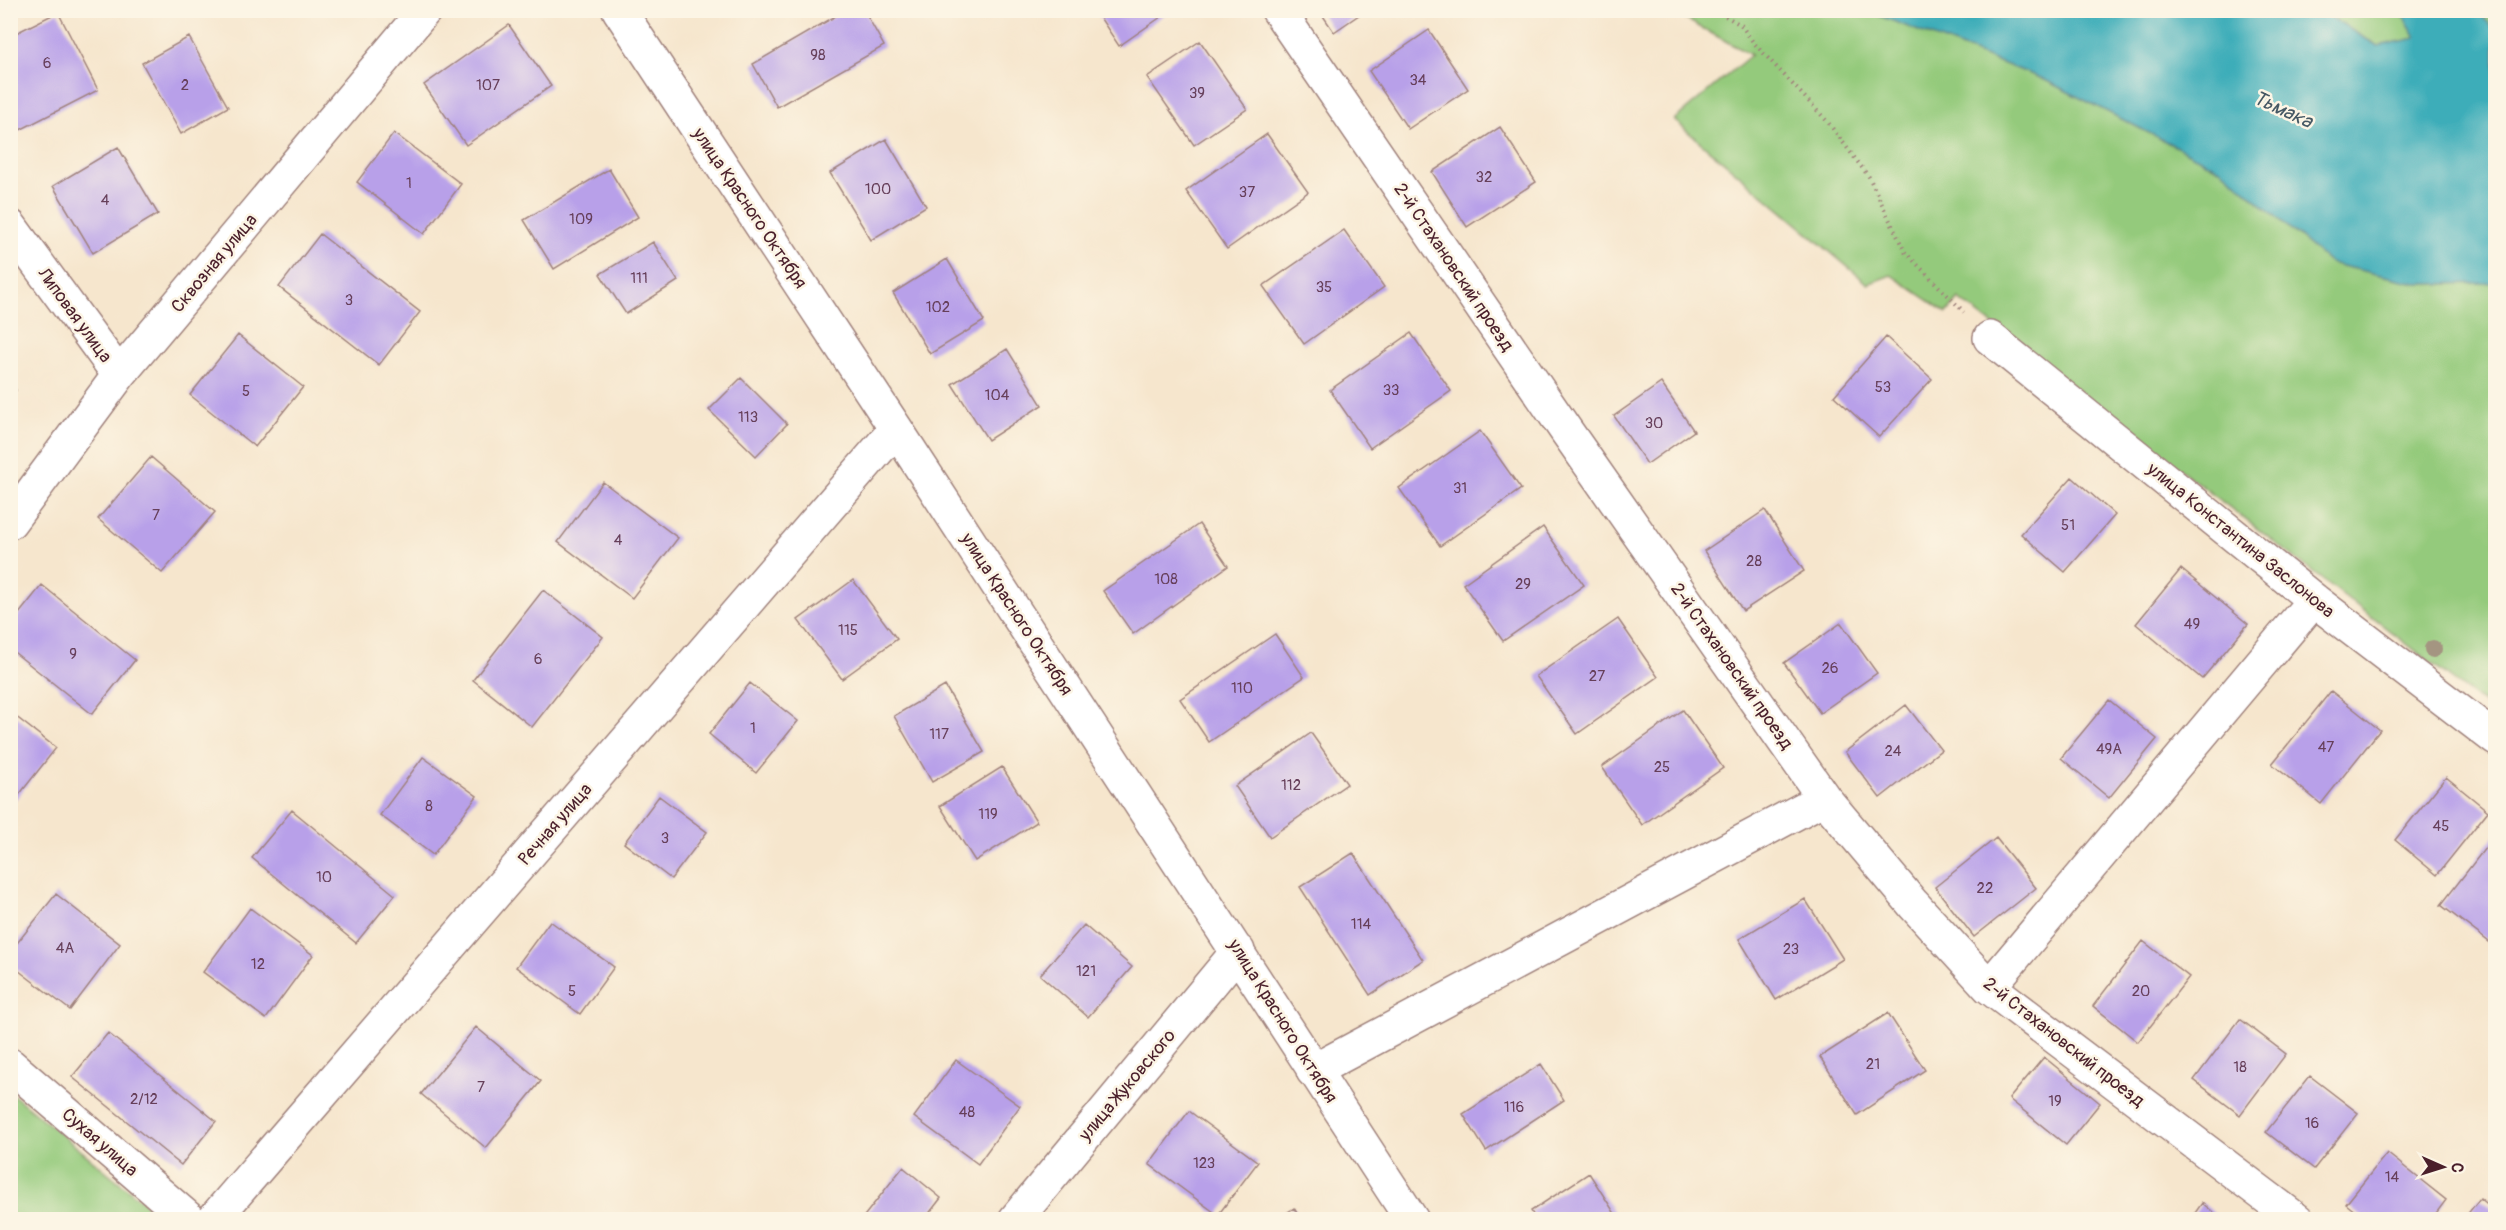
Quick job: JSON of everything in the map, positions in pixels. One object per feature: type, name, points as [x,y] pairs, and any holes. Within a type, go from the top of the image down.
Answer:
[{"type":"street","name":"Сквозная улица","points":[[10,522],[119,375],[425,10]]},
{"type":"street","name":"улица Красного Октября","points":[[619,10],[896,429],[1412,1220]]},
{"type":"street","name":"2-й Стахановский проезд","points":[[1278,10],[1567,432],[1824,798],[1913,904],[1989,987],[2297,1220]]},
{"type":"street","name":"Липовая улица","points":[[10,226],[119,375]]},
{"type":"street","name":"улица Константина Заслонова","points":[[1990,338],[2314,600],[2496,739]]},
{"type":"street","name":"Речная улица","points":[[213,1220],[896,429]]},
{"type":"street","points":[[1989,987],[2314,600]]},
{"type":"street","points":[[1313,1071],[1824,798]]},
{"type":"street","name":"улица Жуковского","points":[[1015,1220],[1238,951]]},
{"type":"street","name":"Сухая улица","points":[[10,1065],[190,1220]]},
{"type":"path","points":[[1715,10],[1741,25],[1753,42],[1827,121],[1869,177],[1905,252],[1990,338]]},
{"type":"green space","points":[[1671,11],[1867,11],[2041,78],[2222,170],[2330,263],[2420,284],[2495,283],[2495,712],[1959,299],[1947,313],[1891,275],[1868,284],[1674,120],[1751,55]]},
{"type":"green space","points":[[2319,11],[2400,11],[2417,38],[2378,46]]},
{"type":"green space","points":[[2476,11],[2495,11],[2495,29]]},
{"type":"green space","points":[[11,1093],[164,1219],[11,1219]]},
{"type":"water","name":"Тьмака","points":[[1867,11],[2319,11],[2378,46],[2416,38],[2400,11],[2476,11],[2495,29],[2495,283],[2420,284],[2330,263],[2222,170],[2041,78]]},
{"type":"building","points":[[846,10],[864,10],[884,46],[777,107],[753,64]]},
{"type":"building","points":[[1095,10],[1171,10],[1119,46]]},
{"type":"building","points":[[1319,10],[1366,10],[1334,32]]},
{"type":"building","points":[[58,12],[98,90],[18,131],[10,116],[10,36]]},
{"type":"building","points":[[509,25],[551,86],[466,145],[424,85]]},
{"type":"building","points":[[1429,30],[1468,89],[1408,129],[1369,71]]},
{"type":"building","points":[[189,37],[228,107],[181,134],[142,63]]},
{"type":"building","points":[[1200,41],[1247,109],[1194,145],[1147,77]]},
{"type":"building","points":[[1500,127],[1536,182],[1467,227],[1432,172]]},
{"type":"building","points":[[394,133],[461,184],[424,234],[357,182]]},
{"type":"building","points":[[1267,134],[1308,192],[1227,249],[1186,191]]},
{"type":"building","points":[[886,139],[926,206],[871,240],[830,173]]},
{"type":"building","points":[[118,147],[158,214],[93,253],[53,186]]},
{"type":"building","points":[[609,169],[638,217],[554,269],[524,220]]},
{"type":"building","points":[[1344,230],[1384,287],[1304,344],[1263,286]]},
{"type":"building","points":[[320,234],[420,312],[379,365],[279,287]]},
{"type":"building","points":[[653,242],[678,281],[626,314],[600,274]]},
{"type":"building","points":[[947,259],[984,321],[930,354],[893,293]]},
{"type":"building","points":[[1411,333],[1451,391],[1370,448],[1330,390]]},
{"type":"building","points":[[238,335],[303,387],[255,447],[190,395]]},
{"type":"building","points":[[1886,337],[1932,379],[1879,437],[1834,396]]},
{"type":"building","points":[[1007,349],[1042,405],[988,440],[952,384]]},
{"type":"building","points":[[741,378],[787,424],[756,456],[709,410]]},
{"type":"building","points":[[1661,383],[1694,431],[1647,464],[1614,416]]},
{"type":"building","points":[[10,385],[16,390],[10,397]]},
{"type":"building","points":[[1480,431],[1521,489],[1440,546],[1399,488]]},
{"type":"building","points":[[151,457],[215,512],[162,573],[98,519]]},
{"type":"building","points":[[2072,477],[2115,515],[2065,572],[2021,534]]},
{"type":"building","points":[[603,482],[678,538],[632,598],[558,542]]},
{"type":"building","points":[[1765,510],[1804,571],[1743,611],[1704,551]]},
{"type":"building","points":[[1199,524],[1228,566],[1133,634],[1103,591]]},
{"type":"building","points":[[1543,527],[1584,585],[1503,641],[1463,584]]},
{"type":"building","points":[[2181,569],[2248,624],[2202,679],[2136,624]]},
{"type":"building","points":[[853,580],[897,639],[842,679],[798,620]]},
{"type":"building","points":[[42,585],[135,660],[92,714],[10,649],[10,625]]},
{"type":"building","points":[[543,590],[603,637],[532,727],[473,680]]},
{"type":"building","points":[[1618,619],[1658,677],[1577,734],[1536,676]]},
{"type":"building","points":[[1841,623],[1877,673],[1820,713],[1784,663]]},
{"type":"building","points":[[1275,634],[1304,677],[1209,742],[1180,699]]},
{"type":"building","points":[[750,683],[798,721],[756,773],[709,734]]},
{"type":"building","points":[[945,686],[984,752],[932,782],[894,716]]},
{"type":"building","points":[[2331,691],[2380,730],[2321,804],[2272,764]]},
{"type":"building","points":[[2109,700],[2157,739],[2109,798],[2061,758]]},
{"type":"building","points":[[1906,705],[1941,750],[1880,798],[1845,752]]},
{"type":"building","points":[[1683,710],[1723,768],[1642,825],[1602,767]]},
{"type":"building","points":[[10,712],[56,748],[15,800],[10,796]]},
{"type":"building","points":[[1311,733],[1347,784],[1270,837],[1235,786]]},
{"type":"building","points":[[423,757],[477,796],[433,855],[380,815]]},
{"type":"building","points":[[1002,767],[1037,822],[975,861],[940,806]]},
{"type":"building","points":[[2446,777],[2488,811],[2437,875],[2395,840]]},
{"type":"building","points":[[659,796],[707,832],[671,879],[624,843]]},
{"type":"building","points":[[292,810],[395,895],[356,943],[252,858]]},
{"type":"building","points":[[2496,834],[2496,941],[2493,945],[2441,905]]},
{"type":"building","points":[[1996,838],[2036,888],[1974,937],[1935,887]]},
{"type":"building","points":[[1353,853],[1423,960],[1370,995],[1300,887]]},
{"type":"building","points":[[56,894],[120,944],[70,1010],[10,964],[10,952]]},
{"type":"building","points":[[1805,899],[1843,959],[1776,1000],[1739,939]]},
{"type":"building","points":[[250,908],[313,955],[266,1019],[203,972]]},
{"type":"building","points":[[550,921],[614,967],[580,1014],[516,967]]},
{"type":"building","points":[[1084,925],[1132,967],[1088,1017],[1040,975]]},
{"type":"building","points":[[2143,941],[2189,977],[2138,1042],[2093,1006]]},
{"type":"building","points":[[1888,1013],[1925,1070],[1857,1115],[1820,1057]]},
{"type":"building","points":[[2240,1019],[2286,1054],[2240,1115],[2194,1080]]},
{"type":"building","points":[[476,1027],[541,1081],[486,1148],[421,1094]]},
{"type":"building","points":[[108,1033],[216,1121],[181,1165],[72,1077]]},
{"type":"building","points":[[2044,1057],[2100,1103],[2066,1145],[2009,1099]]},
{"type":"building","points":[[956,1060],[1020,1106],[978,1164],[914,1117]]},
{"type":"building","points":[[1541,1064],[1564,1100],[1486,1151],[1463,1114]]},
{"type":"building","points":[[2310,1076],[2358,1113],[2314,1169],[2266,1132]]},
{"type":"building","points":[[1189,1111],[1258,1162],[1218,1215],[1149,1164]]},
{"type":"building","points":[[2387,1153],[2446,1200],[2431,1220],[2366,1220],[2346,1204]]},
{"type":"building","points":[[903,1167],[941,1198],[924,1220],[861,1220]]},
{"type":"building","points":[[1589,1173],[1619,1220],[1536,1220],[1531,1211]]},
{"type":"building","points":[[2480,1198],[2496,1211],[2496,1220],[2463,1220]]},
{"type":"building","points":[[2202,1203],[2223,1220],[2190,1220]]},
{"type":"building","points":[[1294,1208],[1301,1220],[1276,1220]]}]
